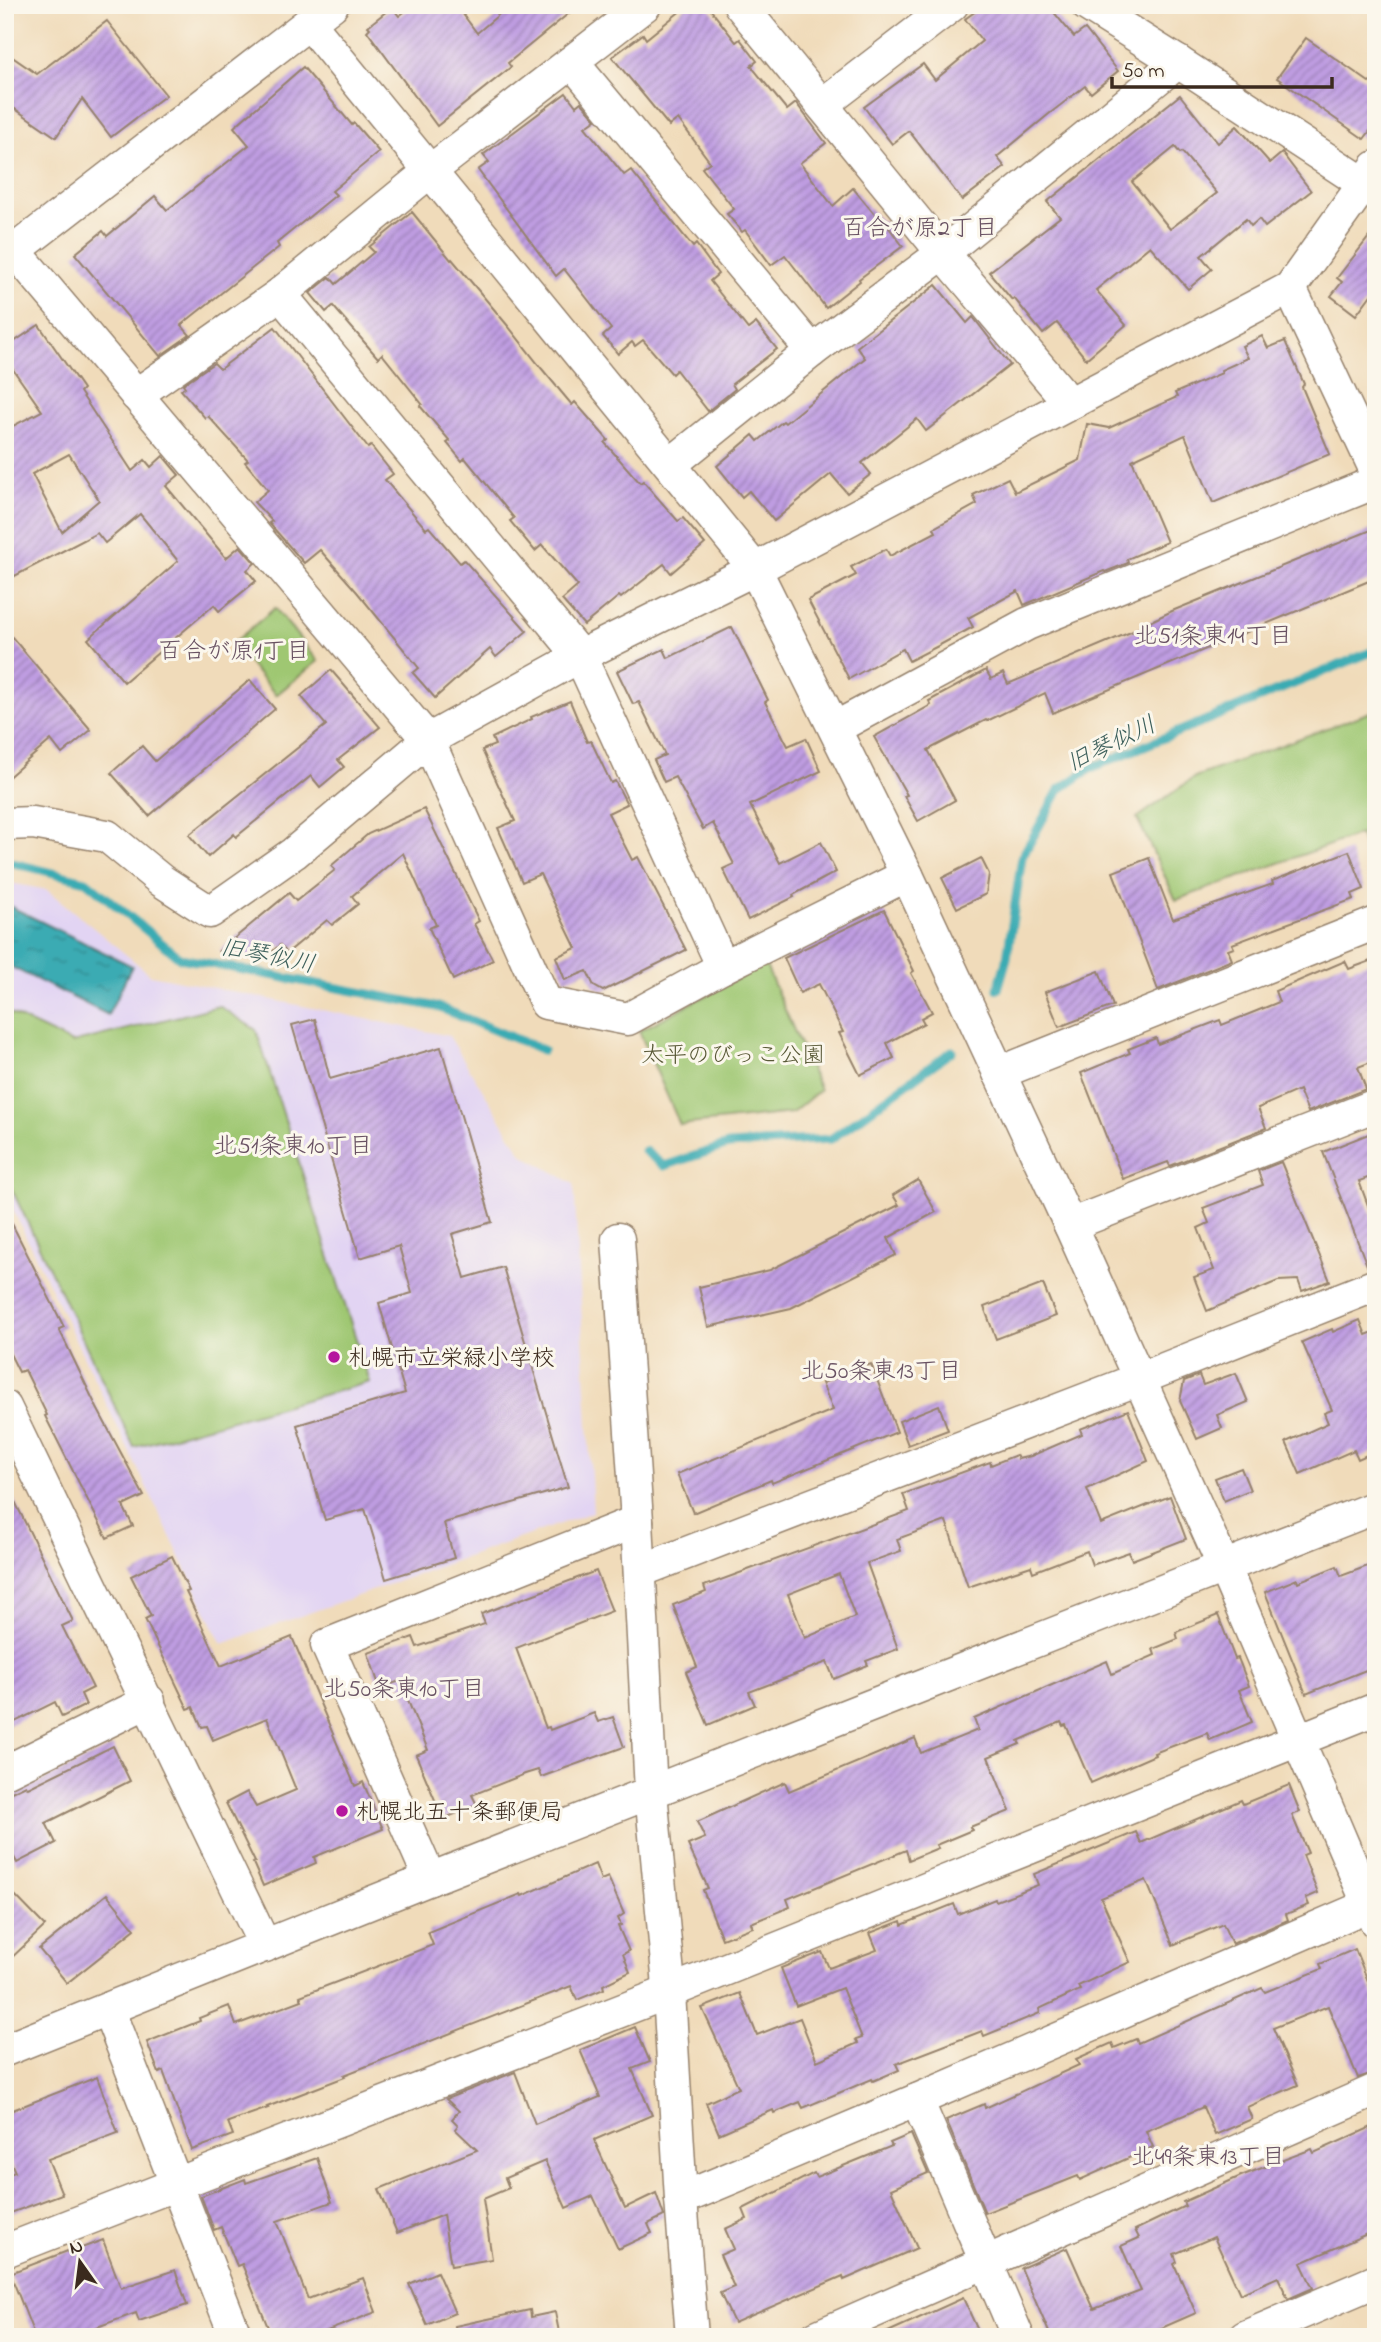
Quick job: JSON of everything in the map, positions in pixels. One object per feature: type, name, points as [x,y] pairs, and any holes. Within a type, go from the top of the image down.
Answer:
[{"type":"street","points":[[136,396],[280,294],[429,172],[645,5]]},
{"type":"street","points":[[740,5],[1069,402]]},
{"type":"street","points":[[822,106],[952,5]]},
{"type":"street","points":[[5,824],[33,823],[107,836],[162,881],[210,912],[294,853],[428,740],[580,656],[755,569],[1290,288],[1372,182],[1087,5]]},
{"type":"street","points":[[681,2199],[1373,1910],[1224,1567],[1070,1225],[907,875],[755,569],[429,172],[321,14],[10,254],[136,396],[428,740],[546,1003],[628,1018],[907,875]]},
{"type":"street","points":[[572,62],[812,351]]},
{"type":"street","points":[[671,464],[812,351],[943,253],[1178,62]]},
{"type":"street","points":[[1290,288],[1376,471]]},
{"type":"street","points":[[280,294],[580,656],[723,967]]},
{"type":"street","points":[[835,728],[1027,624],[1376,482]]},
{"type":"street","points":[[999,1073],[1376,923]]},
{"type":"street","points":[[1070,1225],[1376,1105]]},
{"type":"street","points":[[618,1239],[640,1571],[651,1792],[669,1992],[692,2337]]},
{"type":"street","points":[[640,1571],[1376,1285]]},
{"type":"street","points":[[5,1406],[265,1946]]},
{"type":"street","points":[[5,2050],[430,1879],[1376,1507]]},
{"type":"street","points":[[430,1879],[327,1645],[637,1521]]},
{"type":"street","points":[[5,1772],[149,1701]]},
{"type":"street","points":[[5,2251],[669,1992],[1376,1709]]},
{"type":"street","points":[[108,2009],[236,2337]]},
{"type":"street","points":[[816,2337],[1376,2090]]},
{"type":"street","points":[[917,2100],[1018,2337]]},
{"type":"street","points":[[1245,2337],[1376,2281]]},
{"type":"shaded area","name":"札幌市立栄緑小学校","points":[[5,882],[47,890],[151,975],[449,1036],[522,1154],[574,1184],[593,1512],[222,1644],[5,1193]]},
{"type":"green space","points":[[275,608],[318,661],[276,695],[232,644]]},
{"type":"green space","points":[[1376,710],[1376,888],[1360,834],[1176,900],[1137,818],[1195,777]]},
{"type":"green space","name":"太平のびっこ公園","points":[[765,964],[820,1090],[792,1113],[680,1125],[639,1031]]},
{"type":"green space","points":[[219,1006],[256,1030],[370,1382],[134,1447],[5,1175],[5,1011],[72,1043]]},
{"type":"water","points":[[5,904],[132,966],[108,1015],[5,964]]},
{"type":"building","points":[[413,5],[456,5],[477,33],[510,5],[579,5],[508,63],[511,67],[437,126],[367,31],[370,28],[368,26],[392,7],[399,16]]},
{"type":"building","points":[[688,5],[707,5],[736,42],[740,39],[757,61],[751,66],[787,110],[796,103],[826,143],[800,163],[833,206],[853,188],[903,246],[826,308],[785,255],[771,265],[745,230],[742,232],[727,214],[734,209],[702,168],[710,162],[678,119],[669,126],[612,57],[643,34],[646,39]]},
{"type":"building","points":[[984,5],[1048,5],[1074,37],[1085,29],[1118,71],[1091,93],[1085,86],[997,157],[1005,167],[962,200],[909,131],[892,144],[864,107],[923,64],[935,80],[982,41],[965,19]]},
{"type":"building","points":[[107,21],[166,95],[111,137],[82,99],[56,137],[5,102],[5,52],[37,74]]},
{"type":"building","points":[[1306,38],[1376,87],[1376,123],[1364,139],[1277,78]]},
{"type":"building","points":[[303,67],[352,125],[354,123],[379,152],[332,191],[336,195],[277,243],[279,247],[181,325],[190,335],[160,356],[75,254],[103,231],[107,236],[155,196],[167,210],[249,145],[234,127]]},
{"type":"building","points":[[566,93],[576,106],[581,102],[596,119],[585,127],[624,175],[631,170],[693,247],[696,244],[718,274],[710,281],[748,329],[756,323],[777,349],[732,384],[735,389],[708,411],[676,370],[672,374],[643,340],[635,346],[632,342],[618,354],[603,336],[611,329],[564,269],[556,276],[478,170],[489,162],[483,155]]},
{"type":"building","points":[[1180,95],[1218,143],[1237,126],[1270,163],[1282,153],[1311,191],[1265,227],[1259,219],[1251,226],[1246,219],[1201,256],[1212,269],[1188,289],[1150,246],[1096,290],[1126,325],[1086,359],[1057,323],[1043,334],[989,272],[1060,217],[1047,202]],"holes":[[[1175,147],[1182,152],[1217,193],[1170,229],[1132,182]]]},
{"type":"building","points":[[412,212],[572,405],[575,402],[608,440],[605,443],[640,483],[643,481],[678,521],[683,518],[705,544],[671,573],[664,564],[584,625],[562,600],[578,586],[542,545],[535,551],[510,521],[514,518],[465,458],[462,461],[447,443],[450,441],[382,354],[378,358],[333,306],[326,312],[310,293],[330,277],[336,284],[374,252],[369,247]]},
{"type":"building","points":[[1376,228],[1376,288],[1356,315],[1331,296],[1342,282],[1337,278]]},
{"type":"building","points":[[936,285],[967,323],[973,317],[1010,365],[926,431],[917,419],[862,463],[871,474],[847,493],[831,474],[774,521],[749,491],[742,497],[717,466],[753,435],[758,441],[783,421],[785,423],[865,358],[857,347]]},
{"type":"building","points":[[39,325],[83,389],[80,392],[132,471],[145,460],[151,467],[163,456],[179,475],[166,486],[226,558],[240,546],[255,563],[247,570],[256,581],[219,611],[214,605],[124,682],[88,639],[178,561],[140,514],[105,543],[97,533],[5,581],[5,430],[42,411],[5,358],[5,348]],"holes":[[[69,454],[99,500],[62,532],[32,474]]]},
{"type":"building","points":[[275,327],[368,448],[371,446],[393,474],[385,480],[426,529],[429,527],[460,563],[464,560],[527,631],[496,657],[490,649],[435,698],[413,673],[419,668],[320,550],[304,563],[269,523],[272,521],[254,502],[268,490],[245,462],[248,460],[181,390],[185,387],[183,384],[214,363],[220,369]]},
{"type":"building","points":[[1262,336],[1268,348],[1285,341],[1330,454],[1213,503],[1185,435],[1132,460],[1167,542],[1127,559],[1128,563],[1024,605],[1018,591],[968,618],[973,627],[938,646],[909,661],[903,649],[849,679],[808,600],[856,575],[851,567],[886,549],[890,556],[936,532],[934,528],[977,504],[973,495],[1008,478],[1015,492],[1080,460],[1087,424],[1109,428],[1177,397],[1175,393],[1222,373],[1221,370],[1248,358],[1242,346]]},
{"type":"building","points":[[1376,528],[1376,578],[1053,713],[1045,693],[928,750],[955,800],[918,821],[904,796],[907,795],[874,737],[931,705],[929,701],[986,670],[991,679],[1003,673],[1008,684],[1145,626],[1172,611]]},
{"type":"building","points":[[732,627],[788,746],[806,738],[821,771],[750,805],[780,863],[821,842],[836,872],[748,920],[723,869],[734,864],[713,823],[703,829],[675,777],[664,782],[654,760],[665,755],[639,702],[633,704],[617,671],[664,649],[668,658]]},
{"type":"building","points":[[5,629],[91,730],[62,754],[51,740],[5,780]]},
{"type":"building","points":[[331,670],[380,727],[338,760],[344,767],[320,787],[311,776],[208,857],[189,835],[326,725],[301,696]]},
{"type":"building","points":[[250,680],[275,709],[149,816],[111,773],[142,746],[155,761]]},
{"type":"building","points":[[570,701],[587,742],[591,741],[611,783],[615,781],[627,804],[608,813],[632,860],[638,857],[686,950],[603,991],[594,986],[587,971],[565,980],[556,957],[576,948],[540,874],[522,882],[498,828],[515,821],[482,750],[495,745],[492,738],[532,719],[531,717]]},
{"type":"building","points":[[424,809],[479,921],[474,924],[493,960],[453,980],[429,928],[436,925],[403,853],[352,896],[358,904],[332,925],[327,920],[287,953],[280,945],[267,956],[261,948],[249,957],[219,951],[289,893],[296,901],[335,870],[331,866],[368,834]]},
{"type":"building","points":[[1349,851],[1364,889],[1352,894],[1354,899],[1232,944],[1234,948],[1228,950],[1232,960],[1158,990],[1113,872],[1149,858],[1173,919],[1273,884],[1272,881]]},
{"type":"building","points":[[981,858],[989,874],[986,894],[957,908],[942,878]]},
{"type":"building","points":[[884,910],[914,971],[911,973],[932,1012],[921,1018],[924,1023],[887,1043],[894,1058],[860,1075],[839,1033],[843,1032],[819,984],[800,993],[784,958]]},
{"type":"building","points":[[1376,959],[1376,1060],[1358,1067],[1366,1089],[1308,1112],[1299,1090],[1258,1108],[1266,1128],[1170,1166],[1168,1162],[1123,1179],[1081,1073],[1130,1053],[1128,1049],[1156,1038],[1158,1044],[1220,1020],[1222,1025],[1279,1002],[1275,991],[1345,961],[1349,969]]},
{"type":"building","points":[[1099,971],[1113,1006],[1059,1027],[1045,992]]},
{"type":"building","points":[[315,1019],[330,1079],[441,1047],[492,1222],[452,1234],[465,1278],[503,1267],[568,1487],[444,1523],[454,1558],[386,1579],[365,1509],[325,1520],[297,1425],[405,1393],[379,1303],[412,1293],[399,1246],[360,1258],[292,1025]]},
{"type":"building","points":[[1376,1131],[1376,1175],[1359,1181],[1376,1227],[1376,1267],[1368,1268],[1323,1152]]},
{"type":"building","points":[[1281,1162],[1330,1281],[1302,1291],[1298,1280],[1278,1281],[1207,1311],[1194,1277],[1214,1270],[1198,1228],[1209,1223],[1203,1208],[1263,1185],[1258,1171]]},
{"type":"building","points":[[918,1180],[936,1212],[888,1238],[896,1255],[791,1308],[708,1327],[699,1287],[770,1270],[899,1205],[893,1195]]},
{"type":"building","points":[[5,1210],[64,1327],[59,1329],[97,1408],[144,1496],[123,1506],[133,1526],[107,1538],[45,1416],[47,1415],[25,1370],[19,1372],[5,1344]]},
{"type":"building","points":[[1043,1284],[1056,1316],[996,1339],[984,1307]]},
{"type":"building","points":[[1360,1320],[1366,1335],[1376,1331],[1376,1451],[1358,1459],[1354,1450],[1300,1474],[1286,1442],[1328,1423],[1324,1413],[1332,1410],[1302,1342]]},
{"type":"building","points":[[871,1364],[897,1432],[693,1513],[677,1474],[833,1410],[822,1383]]},
{"type":"building","points":[[1236,1373],[1248,1402],[1217,1415],[1222,1428],[1197,1439],[1180,1401],[1184,1381],[1199,1375],[1203,1385]]},
{"type":"building","points":[[939,1405],[948,1430],[908,1445],[899,1421]]},
{"type":"building","points":[[1128,1410],[1148,1461],[1087,1489],[1101,1524],[1170,1496],[1186,1539],[1132,1560],[1129,1552],[1092,1565],[1087,1551],[1033,1572],[1031,1566],[968,1587],[946,1521],[897,1539],[901,1551],[867,1563],[898,1649],[866,1661],[868,1665],[834,1679],[827,1662],[749,1692],[755,1705],[708,1725],[686,1672],[697,1667],[673,1605],[706,1592],[704,1586],[909,1511],[903,1494],[990,1462],[991,1465],[1016,1455],[1018,1459],[1031,1456],[1082,1434],[1080,1429]],"holes":[[[839,1574],[855,1617],[805,1638],[788,1594]]]},
{"type":"building","points":[[1241,1468],[1250,1490],[1224,1501],[1215,1478]]},
{"type":"building","points":[[5,1481],[73,1621],[62,1626],[93,1688],[81,1694],[86,1705],[62,1717],[55,1702],[5,1727]]},
{"type":"building","points":[[172,1556],[221,1666],[292,1637],[355,1786],[363,1782],[383,1829],[314,1857],[316,1863],[263,1886],[253,1863],[255,1862],[226,1803],[247,1792],[256,1807],[296,1790],[267,1718],[213,1740],[207,1726],[202,1727],[193,1707],[188,1709],[145,1619],[151,1616],[131,1576]]},
{"type":"building","points":[[1376,1563],[1376,1666],[1306,1694],[1265,1592],[1337,1566],[1341,1576]]},
{"type":"building","points":[[596,1571],[612,1611],[516,1648],[546,1728],[549,1727],[550,1730],[594,1713],[598,1722],[613,1717],[624,1747],[541,1777],[538,1770],[525,1774],[472,1795],[477,1805],[443,1819],[416,1755],[428,1750],[400,1681],[380,1688],[368,1653],[413,1637],[417,1647],[485,1624],[481,1614]]},
{"type":"building","points":[[1218,1615],[1249,1686],[1239,1690],[1252,1722],[1210,1740],[1207,1733],[1154,1753],[1155,1755],[1091,1783],[1066,1725],[1063,1726],[1061,1722],[1018,1741],[1020,1744],[988,1757],[1010,1811],[970,1827],[972,1830],[909,1860],[906,1850],[787,1899],[790,1907],[751,1923],[753,1927],[722,1939],[703,1890],[708,1888],[688,1845],[705,1838],[697,1822],[785,1782],[789,1791],[915,1738],[921,1753],[978,1730],[974,1719],[1107,1661],[1112,1674],[1155,1655],[1153,1649],[1178,1639],[1176,1632]]},
{"type":"building","points":[[113,1746],[130,1781],[46,1823],[56,1843],[17,1863],[5,1840],[5,1795],[26,1785],[28,1788]]},
{"type":"building","points":[[1289,1785],[1300,1812],[1292,1815],[1308,1853],[1303,1855],[1318,1893],[1306,1898],[1309,1905],[1286,1914],[1288,1920],[1232,1944],[1223,1924],[1173,1945],[1146,1880],[1101,1898],[1130,1962],[1078,1986],[1080,1990],[1039,2009],[1040,2013],[984,2036],[982,2031],[896,2064],[899,2070],[803,2108],[800,2102],[774,2113],[773,2110],[719,2134],[706,2103],[739,2088],[702,2008],[740,1993],[757,2035],[800,2018],[817,2061],[858,2043],[856,2040],[862,2038],[842,1988],[796,2006],[781,1968],[822,1952],[829,1968],[877,1950],[870,1933],[901,1921],[902,1925],[954,1904],[958,1914],[995,1899],[996,1901],[1038,1885],[1034,1874],[1136,1832],[1141,1843],[1241,1800],[1243,1804]]},
{"type":"building","points":[[595,1864],[601,1880],[608,1877],[624,1914],[618,1918],[621,1925],[618,1926],[629,1951],[623,1954],[630,1972],[603,1985],[604,1989],[577,2000],[571,1986],[228,2122],[233,2135],[192,2150],[163,2071],[159,2073],[147,2042],[229,2006],[236,2025],[302,2000],[300,1996],[433,1945],[428,1932],[521,1894],[522,1896]]},
{"type":"building","points":[[5,1885],[45,1926],[5,1964]]},
{"type":"building","points":[[107,1894],[135,1929],[67,1983],[39,1949]]},
{"type":"building","points":[[1355,1949],[1376,2001],[1376,2072],[1358,2078],[1328,2006],[1273,2028],[1298,2085],[1247,2107],[1252,2119],[1215,2135],[1203,2107],[1146,2131],[1153,2147],[1080,2180],[1078,2176],[985,2213],[946,2120],[984,2104],[985,2108],[1079,2065],[1076,2059],[1112,2043],[1114,2048],[1136,2039],[1138,2043],[1262,1988],[1265,1992],[1322,1969],[1320,1964]]},
{"type":"building","points":[[635,2027],[650,2062],[632,2069],[652,2115],[594,2140],[625,2208],[656,2193],[664,2216],[648,2224],[652,2233],[618,2249],[593,2196],[566,2208],[545,2161],[505,2178],[509,2188],[483,2199],[492,2259],[451,2266],[443,2215],[397,2233],[379,2189],[477,2150],[455,2129],[458,2125],[452,2119],[459,2111],[446,2099],[515,2072],[535,2124],[600,2097],[580,2050]]},
{"type":"building","points":[[97,2077],[118,2133],[48,2159],[62,2194],[5,2215],[5,2176],[15,2172],[5,2148],[5,2113]]},
{"type":"building","points":[[1376,2125],[1376,2230],[1301,2263],[1313,2288],[1288,2299],[1278,2277],[1240,2294],[1214,2237],[1174,2254],[1177,2262],[1174,2264],[1196,2313],[1141,2337],[1051,2337],[1021,2268],[1067,2248],[1094,2309],[1141,2291],[1121,2246],[1139,2238],[1135,2230],[1185,2206],[1183,2202],[1241,2176],[1312,2149],[1314,2153]]},
{"type":"building","points":[[911,2134],[928,2173],[891,2189],[917,2248],[844,2280],[843,2276],[734,2323],[720,2293],[734,2287],[720,2255],[734,2249],[725,2229],[747,2219],[743,2209],[814,2173],[816,2177],[826,2173],[892,2146],[890,2143]]},
{"type":"building","points":[[317,2158],[332,2202],[277,2221],[308,2299],[363,2278],[376,2312],[312,2337],[272,2337],[242,2264],[237,2266],[221,2227],[214,2230],[201,2196],[245,2179],[246,2183]]},
{"type":"building","points":[[103,2240],[121,2288],[175,2270],[187,2305],[139,2321],[136,2313],[69,2337],[35,2337],[10,2273]]},
{"type":"building","points":[[437,2272],[455,2313],[427,2325],[409,2284]]},
{"type":"building","points":[[963,2298],[981,2337],[877,2337]]},
{"type":"building","points":[[530,2310],[531,2317],[555,2312],[560,2337],[456,2337],[455,2326]]},
{"type":"waterway","name":"旧琴似川","points":[[998,989],[1007,958],[1022,857],[1059,790],[1091,768],[1376,650]]},
{"type":"waterway","name":"旧琴似川","points":[[5,861],[86,881],[180,958],[438,1007],[543,1050]]},
{"type":"waterway","name":"旧琴似川","points":[[645,1151],[664,1166],[728,1145],[831,1139],[952,1051]]},
{"type":"place","name":"札幌市立栄緑小学校","points":[[334,1357]]},
{"type":"place","name":"札幌北五十条郵便局","points":[[342,1811]]},
{"type":"district","name":"百合が原2丁目","points":[[920,227]]},
{"type":"district","name":"北51条東14丁目","points":[[1213,635]]},
{"type":"district","name":"百合が原1丁目","points":[[234,650]]},
{"type":"district","name":"北51条東10丁目","points":[[293,1145]]},
{"type":"district","name":"北50条東13丁目","points":[[881,1370]]},
{"type":"district","name":"北50条東10丁目","points":[[404,1688]]},
{"type":"district","name":"北49条東13丁目","points":[[1208,2156]]}]
